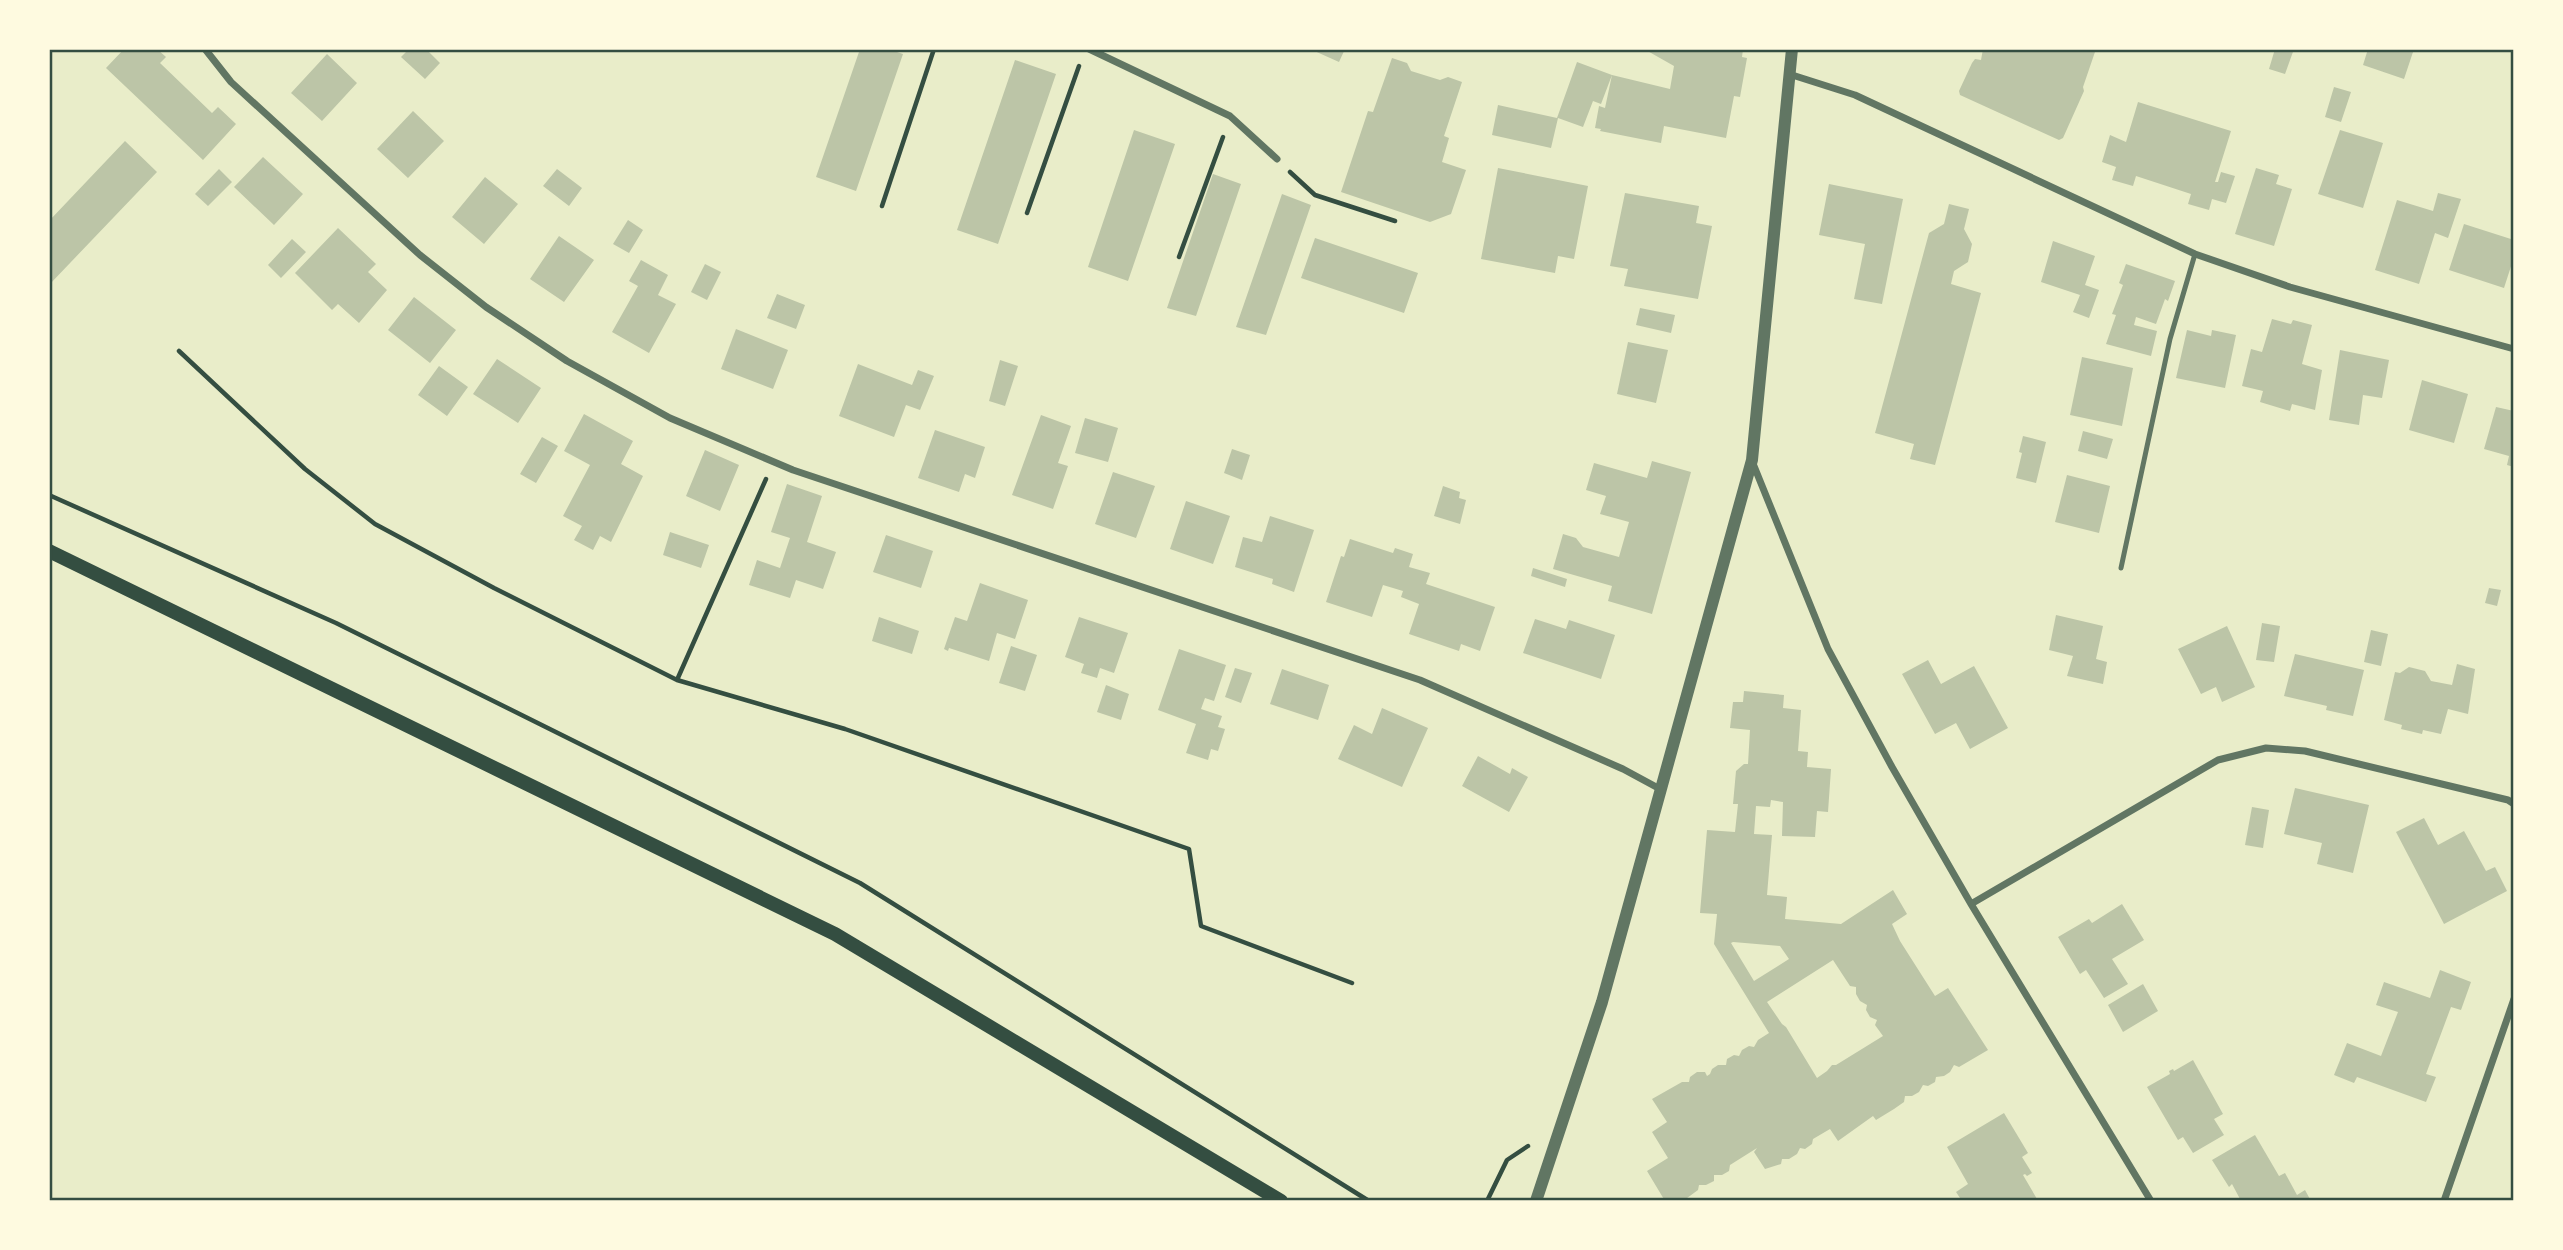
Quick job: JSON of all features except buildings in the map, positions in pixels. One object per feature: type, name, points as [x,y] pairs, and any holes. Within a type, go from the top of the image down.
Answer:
[{"type":"main road","points":[[49,551],[835,934],[1281,1201]]},
{"type":"street","points":[[205,49],[231,82],[420,255],[486,307],[567,361],[670,418],[773,462],[1051,558],[1420,680],[1623,769],[1660,789]]},
{"type":"street","points":[[1088,49],[1230,116],[1277,159]]},
{"type":"street","points":[[1536,1201],[1602,1002],[1752,460],[1792,49]]},
{"type":"street","points":[[1788,74],[1855,95],[2195,254],[2290,287],[2514,349]]},
{"type":"street","points":[[1752,460],[1828,649],[1971,904],[2151,1201]]},
{"type":"street","points":[[1971,904],[2218,760],[2266,748],[2318,754],[2508,800],[2514,804]]},
{"type":"street","points":[[2444,1201],[2514,999]]},
{"type":"lane","points":[[2121,568],[2170,338],[2195,254]]},
{"type":"path","points":[[882,206],[934,49]]},
{"type":"path","points":[[1027,213],[1080,62]]},
{"type":"path","points":[[1179,257],[1230,116]]},
{"type":"path","points":[[1277,159],[1315,195],[1395,221]]},
{"type":"path","points":[[179,351],[304,469],[375,524],[494,588],[677,680],[845,729],[1189,849],[1201,926],[1352,983]]},
{"type":"path","points":[[677,680],[773,462]]},
{"type":"path","points":[[49,495],[336,623],[860,883],[1369,1201]]},
{"type":"path","points":[[1487,1201],[1507,1160],[1561,1125]]}]
